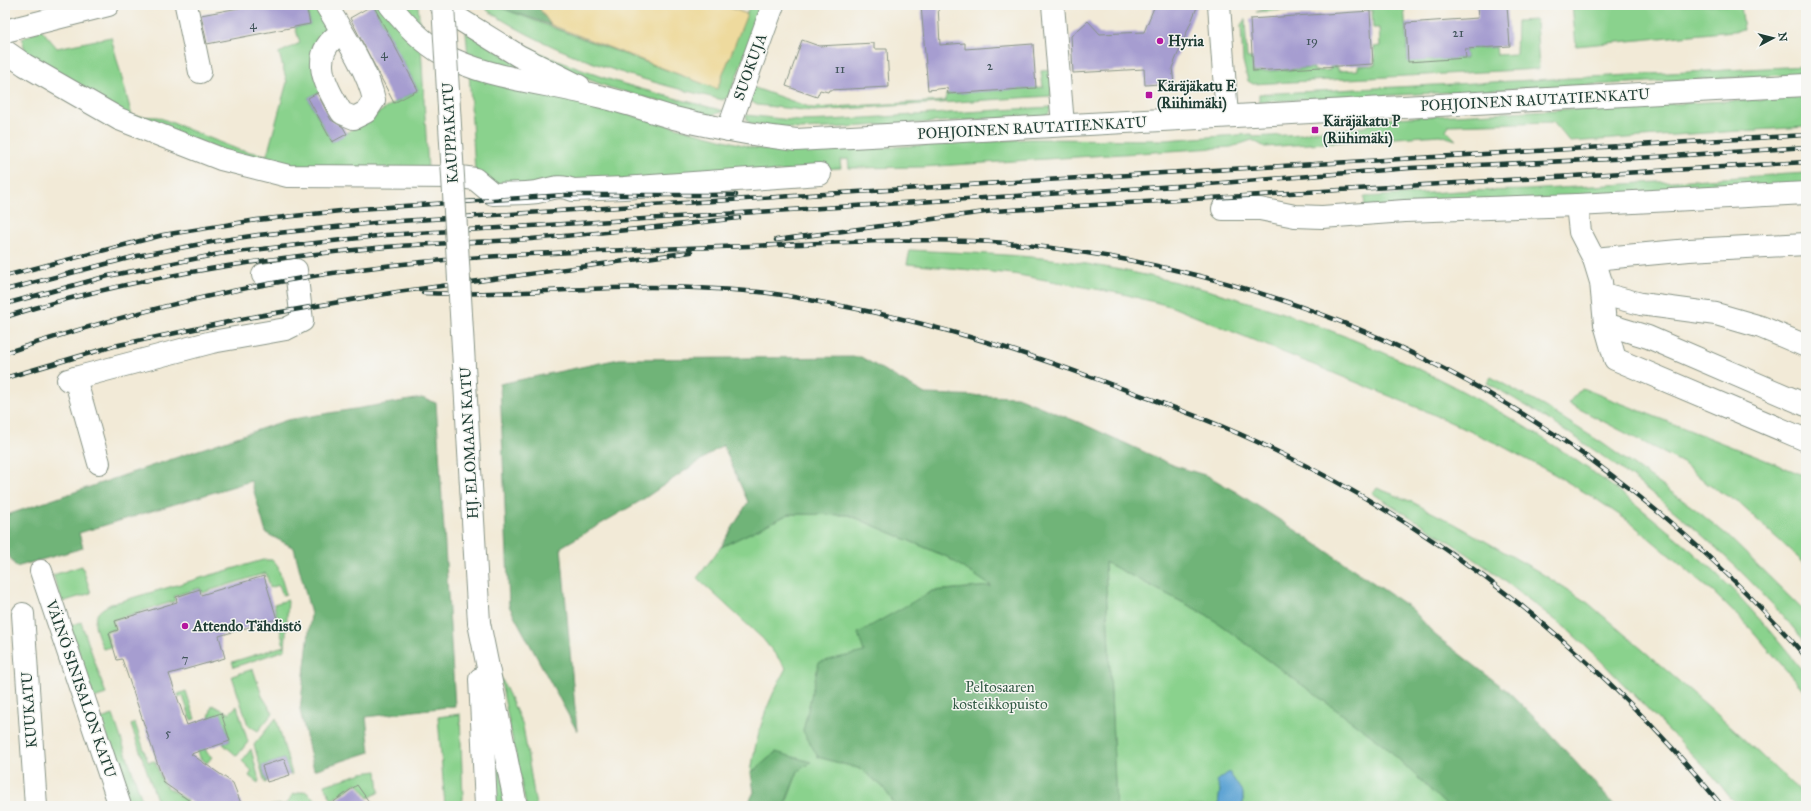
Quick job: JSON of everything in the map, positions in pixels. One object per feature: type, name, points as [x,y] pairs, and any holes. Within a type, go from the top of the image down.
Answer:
[{"type":"street","points":[[5,31],[108,5]]},
{"type":"street","points":[[186,5],[200,72]]},
{"type":"street","points":[[326,5],[342,32]]},
{"type":"street","name":"POHJOINEN RAUTATIENKATU","points":[[390,5],[402,22],[439,51],[454,60],[557,89],[597,96],[674,118],[728,130],[774,137],[818,140],[1227,116],[1806,86]]},
{"type":"street","name":"POHJOINEN RAUTATIENKATU","points":[[441,5],[456,17],[520,56],[597,96]]},
{"type":"street","name":"KAUPPAKATU","points":[[441,5],[458,262]]},
{"type":"street","name":"SUOKUJA","points":[[728,130],[773,5]]},
{"type":"street","points":[[1053,5],[1063,125]]},
{"type":"street","points":[[1219,5],[1227,116]]},
{"type":"street","points":[[5,51],[25,65],[119,120],[221,159],[288,176],[460,177],[475,179],[493,194],[537,192],[549,188],[566,187],[573,190],[624,188],[820,174]]},
{"type":"street","points":[[1223,209],[1260,209],[1296,216],[1322,217],[1405,211],[1577,205],[1806,193]]},
{"type":"street","points":[[1577,205],[1580,232],[1594,260],[1603,294],[1605,324],[1616,359],[1806,440]]},
{"type":"street","points":[[1594,260],[1689,250],[1806,244]]},
{"type":"street","name":"HJ. ELOMAAN KATU","points":[[458,262],[479,623],[486,806]]},
{"type":"street","points":[[99,464],[72,379],[212,342],[286,329],[302,321],[296,270],[263,274]]},
{"type":"street","points":[[1603,294],[1641,304],[1716,314],[1761,328],[1806,346]]},
{"type":"street","points":[[1605,324],[1648,337],[1806,405]]},
{"type":"street","name":"VÄINÖ SINISALON KATU","points":[[41,571],[120,806]]},
{"type":"street","name":"KUUKATU","points":[[23,614],[36,806]]},
{"type":"street","name":"HJ. ELOMAAN KATU","points":[[479,623],[516,806]]},
{"type":"green space","points":[[306,5],[317,5],[328,26],[318,47],[315,77],[323,90],[308,98],[332,142],[394,103],[418,90],[373,5],[380,5],[397,25],[421,46],[428,170],[289,173],[234,155],[121,112],[26,54],[22,39],[41,29],[57,48],[111,37],[132,116],[158,117],[239,150],[267,155],[287,82],[279,53],[300,43],[295,27],[310,24]]},
{"type":"green space","points":[[397,5],[418,5],[420,30]]},
{"type":"green space","points":[[487,5],[493,5],[717,89],[750,5],[764,5],[729,96],[723,100],[601,66],[571,54],[542,42],[514,27],[487,10]]},
{"type":"green space","points":[[493,5],[537,5],[551,25]]},
{"type":"green space","points":[[1276,5],[1327,5],[1327,7],[1256,12]]},
{"type":"green space","points":[[1367,5],[1404,5],[1408,61],[1466,58],[1465,49],[1496,47],[1497,55],[1516,54],[1517,21],[1536,20],[1539,69],[1253,84],[1248,81],[1243,61],[1241,25],[1245,19],[1247,58],[1252,58],[1253,72],[1314,68],[1314,71],[1330,70],[1330,67],[1338,67],[1338,71],[1358,70],[1358,66],[1375,65],[1374,47],[1380,46],[1379,28],[1373,28],[1372,10],[1368,10]]},
{"type":"green space","points":[[1572,5],[1741,5],[1744,30],[1576,46]]},
{"type":"green space","points":[[465,9],[538,52],[583,71],[623,84],[724,111],[712,115],[701,113],[611,88],[563,70],[465,16]]},
{"type":"green space","points":[[466,32],[519,64],[518,68],[514,70],[468,57]]},
{"type":"green space","points":[[1806,66],[1806,74],[1259,102],[1259,94]]},
{"type":"green space","points":[[1053,70],[1051,96],[813,111],[757,105],[749,100],[752,87],[812,108],[946,101],[946,94],[1043,87],[1041,71]]},
{"type":"green space","points":[[469,72],[754,148],[783,151],[838,150],[1030,139],[1164,140],[1252,134],[1253,137],[1302,134],[1312,131],[1364,127],[1380,120],[1394,118],[1806,97],[1806,127],[1570,142],[1553,122],[1449,125],[1446,130],[1456,140],[1440,135],[1265,147],[1252,140],[1231,147],[922,167],[849,168],[848,159],[840,160],[841,168],[476,188]]},
{"type":"green space","points":[[1051,107],[1049,113],[1043,116],[799,129],[750,124],[746,115],[799,121]]},
{"type":"green space","points":[[1806,173],[1806,187],[1365,207],[1364,197],[1460,191],[1526,190]]},
{"type":"green space","points":[[910,250],[1054,259],[1153,277],[1231,297],[1307,322],[1382,352],[1455,387],[1525,427],[1592,471],[1691,550],[1736,593],[1777,639],[1806,675],[1806,693],[1751,629],[1713,592],[1631,523],[1596,499],[1500,445],[1426,411],[1170,306],[1123,294],[1013,274],[907,264]]},
{"type":"green space","name":"Peltosaaren kosteikkopuisto","points":[[861,357],[925,394],[1017,397],[1083,424],[1175,466],[1208,476],[1236,492],[1303,535],[1412,609],[1435,635],[1510,693],[1545,728],[1615,806],[1447,806],[1384,745],[1207,615],[1105,562],[1116,806],[896,806],[883,787],[861,769],[818,757],[803,731],[819,662],[864,652],[858,633],[932,591],[991,586],[947,557],[849,515],[789,514],[721,547],[748,502],[723,445],[642,500],[561,547],[577,731],[509,606],[500,384],[619,359]]},
{"type":"green space","points":[[1491,377],[1545,407],[1602,443],[1695,509],[1727,535],[1806,613],[1806,643],[1772,604],[1736,567],[1658,498],[1575,437],[1487,383]]},
{"type":"green space","points":[[1582,388],[1806,476],[1806,565],[1739,503],[1709,485],[1683,463],[1568,403]]},
{"type":"green space","points":[[422,398],[436,403],[455,706],[366,717],[370,752],[314,770],[300,710],[311,614],[294,548],[266,533],[251,481],[79,533],[83,548],[16,567],[5,550],[5,516],[7,515],[287,420]]},
{"type":"green space","points":[[1377,488],[1412,502],[1455,524],[1536,570],[1588,603],[1708,706],[1806,797],[1806,806],[1737,806],[1714,777],[1598,658],[1567,629],[1493,572],[1450,542],[1372,493]]},
{"type":"green space","points":[[789,514],[849,515],[947,557],[992,586],[932,591],[865,652],[818,757],[861,769],[883,787],[896,806],[785,806],[798,771],[776,752],[751,773],[756,744],[763,718],[773,693],[786,668],[763,639],[697,578],[721,547]]},
{"type":"green space","points":[[263,560],[272,560],[278,567],[286,594],[283,595],[279,585],[270,588],[266,573],[202,593],[200,588],[174,596],[175,601],[113,620],[116,629],[106,632],[111,647],[103,649],[95,623],[98,613],[103,608],[111,604]]},
{"type":"green space","points":[[1105,562],[1207,615],[1384,745],[1447,806],[1243,806],[1243,793],[1220,790],[1218,806],[1116,806]]},
{"type":"green space","points":[[82,566],[91,593],[62,602],[53,575]]},
{"type":"green space","points":[[288,600],[285,650],[234,667],[232,662],[284,646],[274,604]]},
{"type":"green space","points":[[81,622],[106,694],[94,698],[70,626]]},
{"type":"green space","points":[[253,669],[262,696],[273,713],[258,731],[248,725],[232,676]]},
{"type":"green space","points":[[499,673],[523,726],[536,806],[526,806]]},
{"type":"green space","points":[[186,691],[195,719],[191,720],[183,696],[179,697],[178,694]]},
{"type":"green space","points":[[212,705],[229,713],[237,706],[248,742],[237,756],[223,744],[230,741],[221,714],[209,718]]},
{"type":"green space","points":[[460,714],[463,799],[460,806],[445,806],[438,717]]},
{"type":"green space","points":[[113,715],[144,806],[130,806],[101,719]]},
{"type":"green space","points":[[276,718],[292,774],[290,775],[284,759],[262,766],[267,782],[265,783],[254,745]]},
{"type":"green space","points":[[135,723],[148,762],[155,761],[163,784],[187,801],[185,806],[159,806],[131,725]]},
{"type":"green space","points":[[199,730],[207,753],[212,757],[207,763],[200,758],[191,733]]},
{"type":"green space","points":[[494,732],[507,806],[495,806]]},
{"type":"green space","points":[[251,749],[259,780],[258,783],[249,776],[252,771],[242,761]]},
{"type":"green space","points":[[776,752],[811,762],[798,771],[784,806],[747,806],[754,792],[751,773]]},
{"type":"green space","points":[[377,771],[379,792],[369,798],[357,783],[332,800],[326,789],[325,785],[362,773]]},
{"type":"green space","points":[[305,791],[317,801],[306,802],[306,806],[268,806],[287,804],[292,795]]},
{"type":"sand","points":[[537,5],[723,5],[747,14],[717,89],[551,25]]},
{"type":"water","points":[[1229,772],[1243,793],[1243,806],[1218,806],[1220,790],[1217,781]]},
{"type":"building","points":[[255,5],[306,5],[310,24],[207,44],[201,15]]},
{"type":"building","points":[[373,5],[418,90],[394,103],[350,18]]},
{"type":"building","points":[[921,5],[938,5],[940,45],[965,43],[965,49],[1033,44],[1036,88],[948,94],[947,88],[928,90]]},
{"type":"building","points":[[1155,5],[1198,5],[1172,68],[1174,83],[1145,85],[1144,69],[1073,73],[1071,36],[1088,21],[1100,34],[1144,32]]},
{"type":"building","points":[[1477,5],[1507,5],[1510,46],[1465,49],[1466,58],[1408,62],[1406,23],[1478,18]]},
{"type":"building","points":[[1370,11],[1373,64],[1253,71],[1250,19]]},
{"type":"building","points":[[802,40],[819,46],[874,43],[874,49],[887,49],[889,87],[829,90],[828,92],[820,90],[817,97],[786,86]]},
{"type":"building","points":[[317,93],[331,120],[343,127],[347,134],[332,142],[308,98]]},
{"type":"building","points":[[264,576],[277,619],[219,636],[225,658],[169,674],[187,725],[221,713],[230,741],[191,754],[233,783],[242,806],[197,806],[164,783],[122,659],[117,660],[109,633],[118,630],[115,621],[177,602],[176,597],[200,589],[201,595]]},
{"type":"building","points":[[284,759],[290,775],[267,782],[262,766]]},
{"type":"building","points":[[357,785],[372,806],[328,806]]},
{"type":"railway","points":[[5,290],[137,256],[217,241],[258,235],[384,222],[1062,179],[1806,135]]},
{"type":"railway","points":[[5,304],[108,276],[219,254],[386,235],[1209,184],[1410,168],[1656,157],[1806,147]]},
{"type":"railway","points":[[776,240],[993,211],[1806,162]]},
{"type":"railway","points":[[5,276],[163,235],[257,220],[359,209],[565,195],[736,195]]},
{"type":"railway","points":[[5,317],[51,303],[145,281],[290,257],[404,246],[531,239],[739,218]]},
{"type":"railway","points":[[5,353],[100,324],[245,288],[344,271],[458,259],[590,251],[867,241],[937,240],[1006,243],[1124,259],[1236,286],[1344,323],[1447,370],[1545,428],[1637,495],[1724,571],[1806,657]]},
{"type":"railway","points":[[5,378],[114,346],[247,318],[397,292],[691,252]]},
{"type":"railway","points":[[423,293],[508,293],[677,287],[777,294],[865,310],[995,344],[1207,420],[1274,450],[1338,483],[1401,520],[1460,560],[1518,603],[1573,649],[1625,699],[1675,751],[1722,806]]},
{"type":"place","name":"Hyria","points":[[1160,41]]},
{"type":"place","name":"Käräjäkatu E (Riihimäki)","points":[[1149,95]]},
{"type":"place","name":"Käräjäkatu P (Riihimäki)","points":[[1315,130]]},
{"type":"place","name":"Attendo Tähdistö","points":[[185,626]]}]
